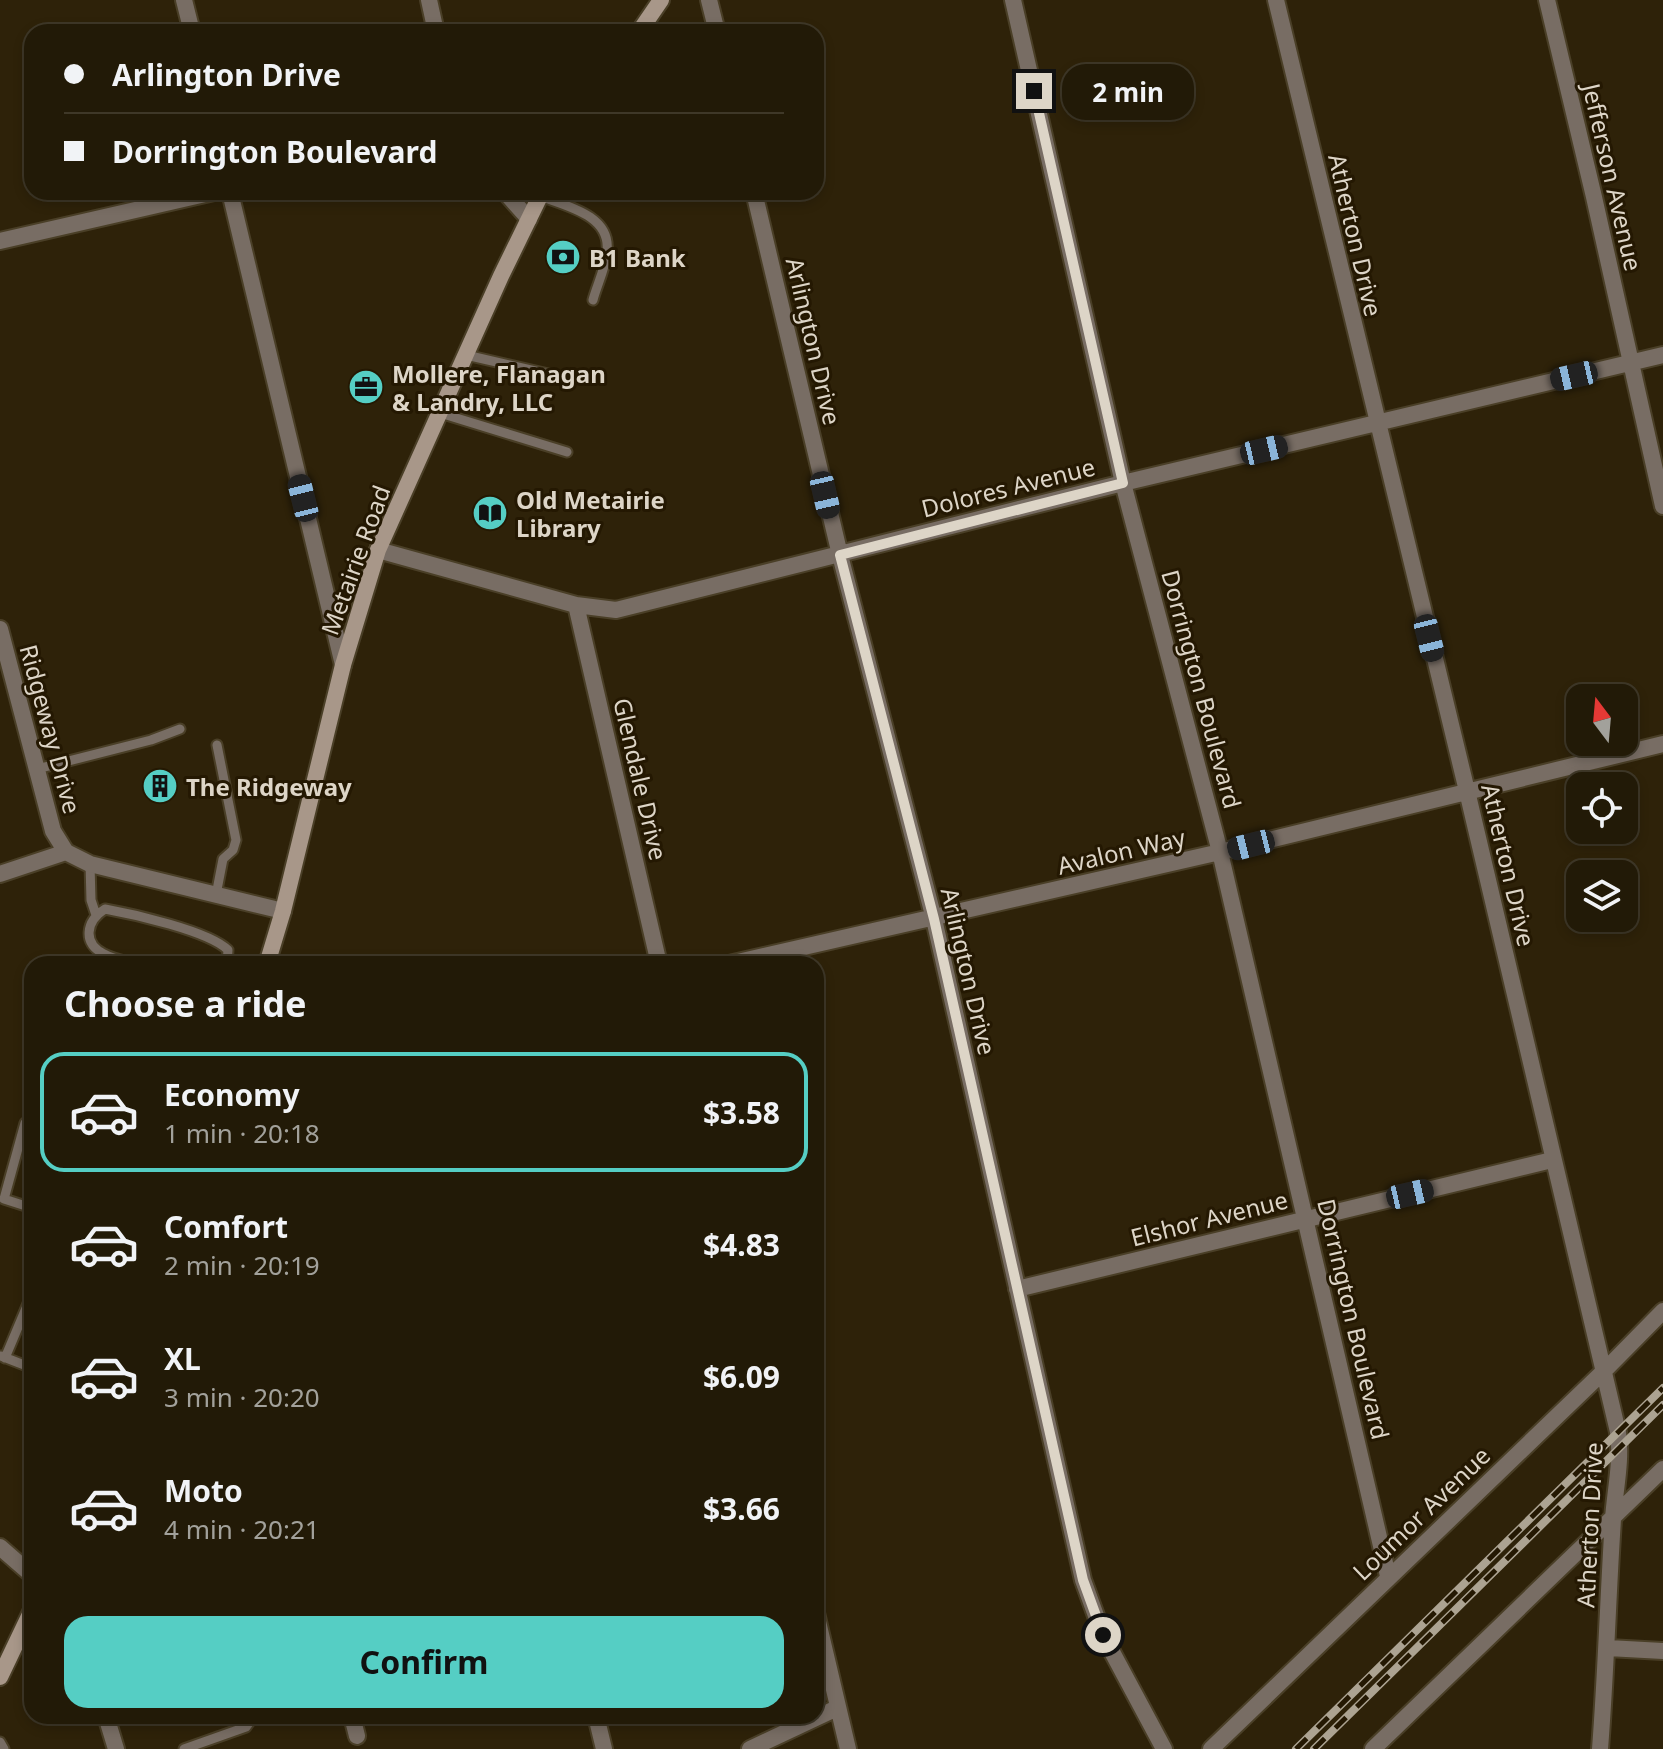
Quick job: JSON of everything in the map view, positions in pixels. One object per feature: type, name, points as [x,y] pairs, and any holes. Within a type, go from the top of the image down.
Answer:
[{"type":"main road","points":[[646,24],[661,0]]},
{"type":"main road","name":"Metairie Road","points":[[269,956],[343,665],[378,550],[538,200]]},
{"type":"main road","points":[[0,1677],[24,1627]]},
{"type":"street","points":[[184,0],[190,24]]},
{"type":"street","points":[[429,0],[434,24]]},
{"type":"street","points":[[709,0],[715,24]]},
{"type":"street","name":"Dorrington Boulevard","points":[[1013,0],[1123,483],[1220,852],[1388,1576]]},
{"type":"street","name":"Atherton Drive","points":[[1276,0],[1467,791],[1620,1447],[1600,1749]]},
{"type":"street","name":"Jefferson Avenue","points":[[1547,0],[1663,506]]},
{"type":"street","points":[[0,241],[179,200]]},
{"type":"street","points":[[232,200],[343,665]]},
{"type":"street","points":[[512,200],[529,219]]},
{"type":"street","name":"Arlington Drive","points":[[756,200],[840,555],[934,919],[1083,1580],[1103,1635],[1164,1749]]},
{"type":"street","name":"Dolores Avenue","points":[[576,605],[616,610],[1123,483],[1663,355]]},
{"type":"street","points":[[378,550],[576,605]]},
{"type":"street","name":"Glendale Drive","points":[[576,605],[657,956]]},
{"type":"street","name":"Ridgeway Drive","points":[[0,629],[53,831],[66,852],[90,864],[283,911]]},
{"type":"street","name":"Avalon Way","points":[[765,956],[1220,852],[1663,744]]},
{"type":"street","points":[[0,874],[66,852]]},
{"type":"street","name":"Elshor Avenue","points":[[1017,1289],[1552,1160]]},
{"type":"street","name":"Loumor Avenue","points":[[1211,1749],[1663,1311]]},
{"type":"street","points":[[1373,1749],[1663,1469]]},
{"type":"street","points":[[0,1547],[24,1568]]},
{"type":"street","points":[[1608,1648],[1663,1651]]},
{"type":"street","points":[[824,1649],[848,1749]]},
{"type":"street","points":[[824,1714],[837,1708]]},
{"type":"street","points":[[108,1724],[116,1749]]},
{"type":"street","points":[[354,1724],[357,1736]]},
{"type":"street","points":[[598,1724],[604,1749]]},
{"type":"street","points":[[750,1749],[803,1724]]},
{"type":"lane","points":[[555,200],[600,224],[608,250],[593,300]]},
{"type":"lane","points":[[466,355],[570,379]]},
{"type":"lane","points":[[440,413],[567,452]]},
{"type":"lane","points":[[37,769],[151,740],[180,729]]},
{"type":"lane","points":[[216,895],[223,859],[233,850],[236,840],[217,745]]},
{"type":"lane","points":[[90,864],[91,900],[96,915]]},
{"type":"lane","points":[[109,956],[102,954],[91,942],[89,927],[96,915],[105,909],[204,935],[222,944],[228,950],[228,956]]},
{"type":"lane","points":[[24,1127],[4,1199],[24,1205]]},
{"type":"lane","points":[[24,1311],[2,1357],[24,1365]]},
{"type":"lane","points":[[184,1749],[248,1724]]},
{"type":"lane","points":[[0,1742],[4,1749]]},
{"type":"railway","points":[[1296,1749],[1663,1388]]},
{"type":"railway","points":[[1314,1749],[1663,1405]]},
{"type":"place","name":"B1 Bank","points":[[563,257]]},
{"type":"place","name":"Mollere, Flanagan & Landry, LLC","points":[[366,387]]},
{"type":"place","name":"Old Metairie Library","points":[[490,513]]},
{"type":"place","name":"The Ridgeway","points":[[160,786]]},
{"type":"route","points":[[1034,91],[1123,483],[840,555],[934,919],[1083,1580],[1103,1635]]}]
